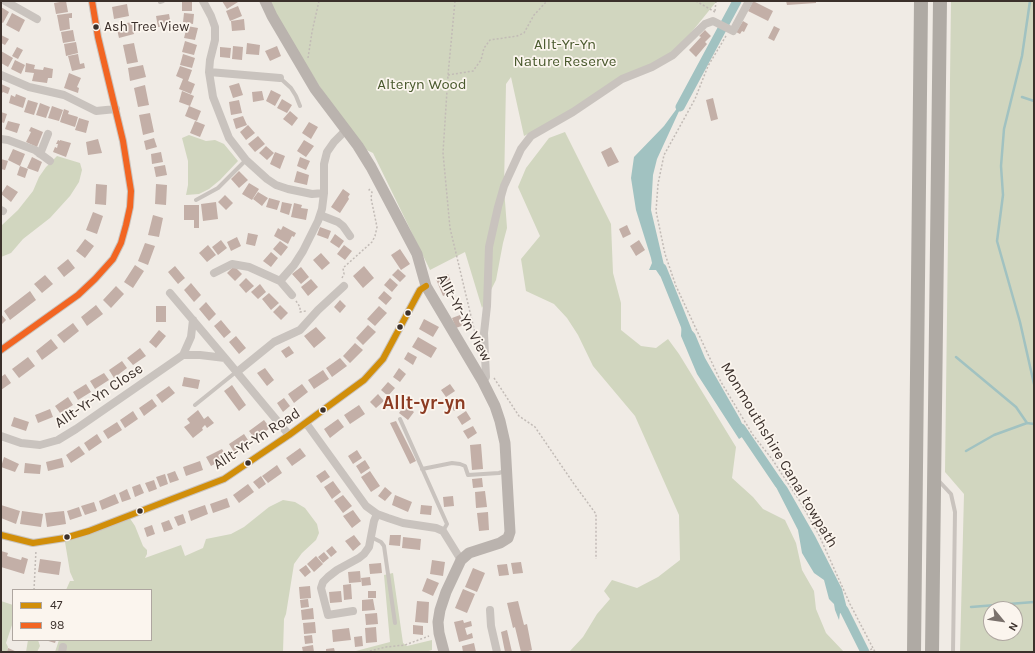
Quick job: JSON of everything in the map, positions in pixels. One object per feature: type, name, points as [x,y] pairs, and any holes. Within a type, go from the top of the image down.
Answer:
[{"type":"highway","points":[[914,652],[921,1]]},
{"type":"highway","points":[[932,649],[940,1]]},
{"type":"street","points":[[5,1],[37,19]]},
{"type":"street","points":[[1,350],[78,295],[96,279],[116,254],[126,225],[130,207],[131,191],[123,141],[98,37],[92,1]]},
{"type":"street","points":[[203,1],[215,27],[215,40],[210,60],[209,72],[213,97],[229,138],[246,160],[276,185],[312,194],[324,193]]},
{"type":"street","name":"Allt-Yr-Yn View","points":[[265,1],[272,16],[306,74],[361,151],[417,254],[426,286],[484,379],[495,406],[505,443],[510,525],[508,538],[500,543],[469,553],[460,560]]},
{"type":"street","points":[[484,379],[484,333],[487,306],[489,247],[504,186],[521,149],[531,136],[573,112],[622,78],[652,67],[673,55],[705,24],[715,22],[733,31],[749,1]]},
{"type":"street","points":[[209,72],[280,78]]},
{"type":"street","points":[[1,75],[29,87],[64,95],[96,111],[116,109]]},
{"type":"street","points":[[280,281],[294,265],[311,236],[320,215],[324,193],[324,164],[327,152],[334,142],[346,130]]},
{"type":"street","points":[[40,154],[48,134]]},
{"type":"street","points":[[1,139],[25,146],[50,161]]},
{"type":"street","points":[[320,215],[338,222],[350,236]]},
{"type":"street","points":[[214,273],[232,264],[249,267],[280,281],[292,295]]},
{"type":"street","points":[[237,372],[274,342],[300,330],[343,282]]},
{"type":"street","name":"Allt-Yr-Yn Road","points":[[1,535],[36,543],[65,538],[89,531],[224,479],[306,424],[364,380],[383,359],[420,290],[426,286]]},
{"type":"street","points":[[170,293],[289,436]]},
{"type":"street","points":[[193,320],[191,337],[183,355],[200,355],[225,358]]},
{"type":"street","name":"Allt-Yr-Yn Close","points":[[1,436],[21,443],[40,445],[58,440],[183,355]]},
{"type":"street","points":[[306,424],[366,506],[377,514],[403,523],[436,528],[443,531],[460,560],[440,610],[438,622],[439,633],[444,652]]},
{"type":"street","points":[[354,611],[328,614],[321,588],[323,582],[328,576],[364,554],[369,547],[377,514]]},
{"type":"street","points":[[490,610],[491,626],[497,652]]},
{"type":"lane","points":[[280,78],[296,96],[300,106]]},
{"type":"lane","points":[[196,200],[218,188],[246,160]]},
{"type":"lane","points":[[195,405],[237,372]]},
{"type":"lane","points":[[400,419],[447,524],[443,531]]},
{"type":"lane","points":[[422,469],[452,463],[465,466],[468,475],[499,473],[507,470]]},
{"type":"lane","points":[[934,476],[951,494],[955,512],[954,652]]},
{"type":"lane","points":[[371,537],[381,542],[384,546],[395,623]]},
{"type":"path","points":[[306,74],[312,32],[319,1]]},
{"type":"path","points":[[455,1],[443,153],[450,228],[477,339]]},
{"type":"path","points":[[448,75],[473,71],[481,60],[484,48],[490,40],[517,36],[524,33],[534,16],[547,1]]},
{"type":"path","points":[[696,1],[715,12]]},
{"type":"path","points":[[715,22],[716,1]]},
{"type":"path","name":"Monmouthshire Canal towpath","points":[[729,30],[708,66],[695,99],[664,155],[658,184],[656,211],[665,254],[676,286],[721,382],[753,435],[772,459],[819,535],[850,604],[875,652]]},
{"type":"path","points":[[343,282],[344,274],[342,268],[372,242],[375,236],[377,227],[371,198],[372,192],[369,190],[378,181]]},
{"type":"path","points":[[292,295],[300,307],[300,312],[318,310]]},
{"type":"path","points":[[484,379],[493,376],[519,416],[535,426],[596,514],[596,559]]},
{"type":"path","points":[[34,589],[36,543]]},
{"type":"path","points":[[366,652],[386,646],[405,645],[439,633]]},
{"type":"path","points":[[867,652],[873,648]]},
{"type":"green space","name":"Alteryn Wood","points":[[265,1],[716,2],[673,55],[622,79],[573,112],[524,136],[511,77],[506,84],[504,188],[507,228],[496,280],[482,308],[465,252],[430,270],[373,153],[358,146]]},
{"type":"green space","points":[[951,1],[1034,1],[1034,652],[960,652],[964,494],[945,472]]},
{"type":"green space","points":[[565,132],[611,224],[613,273],[621,303],[621,330],[641,346],[656,348],[668,339],[679,354],[736,447],[732,478],[753,497],[763,509],[785,520],[796,543],[802,570],[814,591],[816,609],[826,633],[844,652],[569,652],[583,637],[597,614],[610,599],[604,591],[612,580],[637,588],[658,577],[680,560],[679,515],[635,416],[593,366],[578,335],[567,318],[554,304],[526,291],[521,259],[540,236],[518,187],[526,168],[549,138]]},
{"type":"green space","points":[[189,135],[206,141],[215,140],[224,144],[238,161],[209,189],[199,194],[186,195],[188,185],[188,161],[182,138]]},
{"type":"green space","points":[[57,156],[80,163],[82,170],[79,182],[70,196],[50,218],[23,239],[11,253],[1,257],[1,226],[18,210],[33,191],[39,177],[46,167]]},
{"type":"green space","points":[[283,500],[295,502],[305,508],[317,524],[319,533],[316,540],[302,553],[294,564],[284,619],[283,652],[55,652],[59,641],[152,641],[152,589],[66,589],[70,581],[74,581],[70,572],[65,542],[129,517],[135,526],[143,546],[147,550],[145,558],[181,545],[185,556],[203,548],[206,539],[231,534],[244,527],[269,507]]},
{"type":"green space","points":[[393,573],[403,643],[407,646],[432,640],[432,650],[425,652],[352,652],[390,642],[384,575]]},
{"type":"green space","points":[[1,601],[12,605],[12,625],[6,643],[8,647],[7,652],[1,652]]},
{"type":"green space","points":[[28,641],[38,641],[40,646],[37,652],[26,652]]},
{"type":"water","points":[[686,96],[657,159],[653,175],[651,210],[666,279],[660,276],[656,270],[649,270],[652,263],[636,210],[631,178],[634,157],[664,126]]},
{"type":"water","points":[[682,319],[695,334],[705,358],[740,419],[748,438],[742,437],[739,439],[697,374],[681,336]]},
{"type":"water","points":[[773,474],[780,478],[787,487],[815,536],[842,589],[850,620],[840,613],[839,620],[834,604],[829,599],[824,580],[814,573],[802,553],[798,530],[776,487]]},
{"type":"building","points":[[66,1],[68,12],[56,14],[54,3]]},
{"type":"building","points":[[182,1],[192,1],[192,11],[182,11]]},
{"type":"building","points":[[222,1],[237,1],[238,2],[227,9]]},
{"type":"building","points":[[753,1],[773,11],[768,21],[748,11]]},
{"type":"building","points":[[786,1],[816,1],[816,3],[787,5]]},
{"type":"building","points":[[127,4],[129,16],[114,19],[112,7]]},
{"type":"building","points":[[238,6],[242,16],[230,21],[226,11]]},
{"type":"building","points":[[1,7],[9,12],[3,23],[1,22]]},
{"type":"building","points":[[12,13],[25,20],[19,32],[6,25]]},
{"type":"building","points":[[72,13],[72,18],[69,18],[70,29],[60,31],[57,15]]},
{"type":"building","points":[[184,13],[194,14],[193,24],[183,22]]},
{"type":"building","points":[[169,14],[171,25],[158,27],[156,16]]},
{"type":"building","points":[[244,19],[245,30],[232,31],[231,21]]},
{"type":"building","points":[[743,21],[748,24],[744,32],[742,31],[740,34],[736,32]]},
{"type":"building","points":[[132,22],[134,34],[119,38],[116,25]]},
{"type":"building","points":[[187,26],[198,28],[195,40],[184,38]]},
{"type":"building","points":[[774,26],[780,29],[774,41],[768,38]]},
{"type":"building","points":[[73,30],[75,41],[63,43],[61,32]]},
{"type":"building","points":[[705,30],[711,36],[705,42],[707,44],[696,57],[689,50],[701,37],[699,36]]},
{"type":"building","points":[[1,35],[9,39],[5,45],[1,43]]},
{"type":"building","points":[[185,41],[197,45],[194,55],[182,52]]},
{"type":"building","points":[[76,42],[78,53],[66,56],[64,44]]},
{"type":"building","points":[[134,43],[138,62],[127,64],[123,45]]},
{"type":"building","points":[[247,43],[260,45],[259,55],[246,54]]},
{"type":"building","points":[[233,46],[243,47],[242,60],[232,59]]},
{"type":"building","points":[[277,46],[281,56],[270,61],[265,51]]},
{"type":"building","points":[[17,47],[23,50],[18,59],[12,56]]},
{"type":"building","points":[[220,47],[231,48],[230,58],[220,57]]},
{"type":"building","points":[[1,51],[13,58],[8,67],[1,63]]},
{"type":"building","points":[[78,54],[80,64],[84,63],[85,68],[72,71],[68,56]]},
{"type":"building","points":[[183,54],[195,58],[192,68],[180,65]]},
{"type":"building","points":[[15,60],[25,65],[21,74],[11,69]]},
{"type":"building","points":[[26,63],[35,65],[34,69],[43,70],[44,67],[53,69],[52,78],[48,78],[47,83],[32,81],[34,73],[25,72]]},
{"type":"building","points":[[143,65],[146,77],[130,81],[128,68]]},
{"type":"building","points":[[180,66],[192,70],[188,81],[195,84],[191,94],[179,89],[183,79],[176,76]]},
{"type":"building","points":[[69,73],[81,78],[77,87],[79,88],[78,93],[64,88]]},
{"type":"building","points":[[239,83],[243,95],[233,98],[229,86]]},
{"type":"building","points":[[1,84],[10,88],[8,94],[3,92],[1,94]]},
{"type":"building","points":[[145,85],[149,105],[138,107],[134,88]]},
{"type":"building","points":[[271,90],[281,95],[275,106],[266,101]]},
{"type":"building","points":[[182,91],[194,96],[190,106],[179,102]]},
{"type":"building","points":[[262,91],[264,100],[253,102],[252,92]]},
{"type":"building","points":[[16,94],[26,98],[23,108],[9,103],[11,95],[15,97]]},
{"type":"building","points":[[713,98],[718,119],[711,121],[706,100]]},
{"type":"building","points":[[282,99],[292,105],[287,113],[277,108]]},
{"type":"building","points":[[28,100],[38,103],[34,115],[24,112]]},
{"type":"building","points":[[239,100],[242,113],[231,115],[229,102]]},
{"type":"building","points":[[40,103],[50,107],[46,118],[36,115]]},
{"type":"building","points":[[52,106],[63,110],[59,121],[48,118]]},
{"type":"building","points":[[189,106],[201,111],[197,121],[185,116]]},
{"type":"building","points":[[64,109],[69,111],[68,114],[78,117],[75,127],[60,122]]},
{"type":"building","points":[[290,111],[298,118],[292,126],[283,119]]},
{"type":"building","points":[[1,112],[7,114],[4,123],[1,122]]},
{"type":"building","points":[[150,113],[154,132],[143,135],[139,115]]},
{"type":"building","points":[[243,116],[247,125],[236,129],[233,119]]},
{"type":"building","points":[[79,118],[89,121],[86,133],[75,130]]},
{"type":"building","points":[[8,121],[20,124],[17,133],[5,129]]},
{"type":"building","points":[[195,121],[205,125],[200,137],[190,133]]},
{"type":"building","points":[[309,122],[318,127],[311,139],[302,133]]},
{"type":"building","points":[[248,125],[255,133],[246,140],[240,132]]},
{"type":"building","points":[[31,127],[43,132],[37,147],[26,142],[31,132],[29,131]]},
{"type":"building","points":[[258,136],[265,144],[255,152],[248,144]]},
{"type":"building","points":[[154,138],[157,147],[146,150],[144,141]]},
{"type":"building","points":[[98,139],[102,153],[88,155],[86,142]]},
{"type":"building","points":[[58,140],[71,143],[66,157],[53,152],[55,147],[57,148],[58,144],[56,144]]},
{"type":"building","points":[[304,140],[314,146],[306,157],[297,151]]},
{"type":"building","points":[[266,146],[274,153],[267,160],[259,153]]},
{"type":"building","points":[[611,147],[619,162],[608,167],[601,152]]},
{"type":"building","points":[[13,149],[25,154],[20,166],[8,160]]},
{"type":"building","points":[[161,152],[163,162],[152,164],[151,154]]},
{"type":"building","points":[[275,152],[285,156],[280,169],[270,164]]},
{"type":"building","points":[[32,157],[42,162],[38,172],[27,168]]},
{"type":"building","points":[[300,157],[310,161],[306,170],[297,166]]},
{"type":"building","points":[[1,159],[8,161],[5,170],[1,169]]},
{"type":"building","points":[[165,165],[167,175],[156,177],[154,167]]},
{"type":"building","points":[[20,166],[28,169],[25,178],[17,175]]},
{"type":"building","points":[[239,171],[248,180],[239,188],[231,179]]},
{"type":"building","points":[[297,171],[309,175],[307,185],[294,182]]},
{"type":"building","points":[[249,183],[259,189],[252,200],[242,194]]},
{"type":"building","points":[[96,184],[107,185],[106,205],[95,204]]},
{"type":"building","points":[[156,184],[167,185],[166,205],[155,204]]},
{"type":"building","points":[[7,185],[18,192],[11,202],[1,194]]},
{"type":"building","points":[[343,189],[350,194],[348,197],[349,199],[340,213],[331,207]]},
{"type":"building","points":[[258,192],[268,198],[262,206],[253,199]]},
{"type":"building","points":[[225,195],[233,203],[226,210],[218,202]]},
{"type":"building","points":[[269,198],[280,201],[277,210],[266,207]]},
{"type":"building","points":[[216,202],[218,219],[203,221],[201,204]]},
{"type":"building","points":[[282,202],[292,204],[289,215],[280,212]]},
{"type":"building","points":[[294,203],[302,205],[301,208],[308,209],[306,220],[291,217]]},
{"type":"building","points":[[184,205],[199,205],[199,228],[194,228],[194,220],[184,220]]},
{"type":"building","points":[[93,212],[103,216],[97,234],[86,230]]},
{"type":"building","points":[[153,215],[163,218],[159,237],[148,235]]},
{"type":"building","points":[[627,225],[631,234],[623,238],[619,229]]},
{"type":"building","points":[[283,226],[296,233],[294,237],[292,236],[288,244],[274,236],[278,228],[281,230]]},
{"type":"building","points":[[320,227],[331,231],[328,239],[317,235]]},
{"type":"building","points":[[248,233],[258,235],[255,246],[246,244]]},
{"type":"building","points":[[335,234],[344,241],[339,248],[330,242]]},
{"type":"building","points":[[237,237],[241,246],[231,251],[227,242]]},
{"type":"building","points":[[85,239],[94,246],[85,258],[76,251]]},
{"type":"building","points":[[221,240],[227,248],[218,255],[212,247]]},
{"type":"building","points":[[639,240],[645,250],[636,256],[630,246]]},
{"type":"building","points":[[280,241],[288,247],[281,256],[273,249]]},
{"type":"building","points":[[145,243],[155,246],[148,265],[138,261]]},
{"type":"building","points":[[208,245],[216,255],[207,262],[199,253]]},
{"type":"building","points":[[344,245],[352,251],[345,260],[337,254]]},
{"type":"building","points":[[400,249],[410,264],[401,270],[391,255]]},
{"type":"building","points":[[271,252],[278,258],[271,267],[263,261]]},
{"type":"building","points":[[321,253],[330,263],[322,270],[313,260]]},
{"type":"building","points":[[68,259],[75,268],[64,277],[57,268]]},
{"type":"building","points":[[135,265],[144,271],[133,288],[124,282]]},
{"type":"building","points":[[175,266],[185,278],[178,284],[168,272]]},
{"type":"building","points":[[234,266],[242,274],[235,281],[227,273]]},
{"type":"building","points":[[364,266],[374,278],[363,288],[353,276]]},
{"type":"building","points":[[301,267],[309,277],[301,284],[292,274]]},
{"type":"building","points":[[398,269],[406,276],[400,282],[392,275]]},
{"type":"building","points":[[448,274],[455,291],[443,296],[436,279]]},
{"type":"building","points":[[45,275],[53,284],[42,293],[34,284]]},
{"type":"building","points":[[246,278],[254,286],[246,293],[239,285]]},
{"type":"building","points":[[390,278],[398,285],[392,292],[384,285]]},
{"type":"building","points":[[311,279],[318,287],[308,296],[301,287]]},
{"type":"building","points":[[191,283],[201,295],[194,302],[184,290]]},
{"type":"building","points":[[260,284],[266,292],[258,299],[251,292]]},
{"type":"building","points":[[116,286],[124,294],[111,308],[103,300]]},
{"type":"building","points":[[30,291],[36,300],[10,320],[4,311]]},
{"type":"building","points":[[384,291],[392,298],[386,305],[378,298]]},
{"type":"building","points":[[269,293],[279,303],[271,310],[262,299]]},
{"type":"building","points":[[340,300],[346,306],[340,313],[334,307]]},
{"type":"building","points":[[206,302],[216,314],[209,321],[199,309]]},
{"type":"building","points":[[96,305],[103,314],[87,326],[81,317]]},
{"type":"building","points":[[280,305],[288,313],[281,320],[273,312]]},
{"type":"building","points":[[156,306],[166,306],[166,322],[156,322]]},
{"type":"building","points":[[379,306],[387,313],[375,326],[367,319]]},
{"type":"building","points":[[1,314],[6,320],[1,325]]},
{"type":"building","points":[[460,315],[464,325],[456,328],[452,318]]},
{"type":"building","points":[[424,319],[439,327],[433,337],[419,329]]},
{"type":"building","points":[[221,320],[231,332],[224,338],[214,326]]},
{"type":"building","points":[[73,323],[79,331],[64,343],[57,335]]},
{"type":"building","points":[[368,325],[376,332],[363,345],[356,338]]},
{"type":"building","points":[[316,327],[326,338],[314,348],[304,336]]},
{"type":"building","points":[[159,330],[166,336],[156,348],[149,342]]},
{"type":"building","points":[[236,336],[246,348],[239,354],[229,342]]},
{"type":"building","points":[[418,337],[437,348],[431,358],[412,347]]},
{"type":"building","points":[[51,339],[58,348],[42,360],[36,351]]},
{"type":"building","points":[[355,343],[363,350],[350,363],[343,356]]},
{"type":"building","points":[[289,346],[294,353],[286,358],[281,351]]},
{"type":"building","points":[[140,348],[146,356],[133,365],[127,358]]},
{"type":"building","points":[[408,352],[417,357],[413,365],[404,359]]},
{"type":"building","points":[[28,357],[35,366],[19,378],[12,369]]},
{"type":"building","points":[[340,358],[347,366],[332,377],[326,368]]},
{"type":"building","points":[[122,361],[127,368],[114,378],[109,370]]},
{"type":"building","points":[[265,368],[274,380],[267,386],[257,373]]},
{"type":"building","points":[[399,368],[406,374],[400,382],[393,377]]},
{"type":"building","points":[[323,370],[329,379],[314,389],[308,380]]},
{"type":"building","points":[[104,373],[109,380],[95,389],[90,381]]},
{"type":"building","points":[[5,374],[11,383],[1,390],[1,377]]},
{"type":"building","points":[[184,377],[200,380],[198,389],[182,386]]},
{"type":"building","points":[[388,382],[395,388],[388,396],[381,390]]},
{"type":"building","points":[[86,384],[91,392],[78,400],[73,392]]},
{"type":"building","points":[[302,384],[308,392],[294,403],[288,394]]},
{"type":"building","points":[[450,384],[455,391],[446,397],[441,390]]},
{"type":"building","points":[[232,385],[246,405],[239,411],[224,391]]},
{"type":"building","points":[[169,386],[175,393],[162,403],[156,395]]},
{"type":"building","points":[[378,394],[384,401],[376,408],[370,402]]},
{"type":"building","points":[[68,397],[73,405],[60,413],[55,406]]},
{"type":"building","points":[[457,397],[463,405],[454,411],[449,403]]},
{"type":"building","points":[[284,398],[290,406],[283,412],[277,403]]},
{"type":"building","points":[[152,399],[157,406],[144,416],[139,408]]},
{"type":"building","points":[[359,405],[365,414],[350,424],[344,415]]},
{"type":"building","points":[[405,405],[414,412],[408,420],[399,413]]},
{"type":"building","points":[[50,409],[53,417],[38,423],[35,415]]},
{"type":"building","points":[[198,410],[204,419],[208,416],[214,423],[207,428],[205,425],[202,428],[203,430],[193,438],[184,427],[190,423],[187,419]]},
{"type":"building","points":[[133,411],[138,419],[125,428],[120,420]]},
{"type":"building","points":[[466,411],[471,419],[462,425],[457,417]]},
{"type":"building","points":[[14,417],[29,422],[26,431],[11,426]]},
{"type":"building","points":[[338,419],[344,427],[330,438],[324,429]]},
{"type":"building","points":[[264,420],[270,428],[255,439],[249,431]]},
{"type":"building","points":[[396,421],[416,461],[410,464],[390,423]]},
{"type":"building","points":[[117,422],[122,430],[108,439],[103,431]]},
{"type":"building","points":[[473,426],[477,433],[468,439],[463,431]]},
{"type":"building","points":[[97,434],[102,442],[89,451],[84,443]]},
{"type":"building","points":[[244,434],[250,443],[234,452],[229,444]]},
{"type":"building","points":[[481,444],[483,469],[472,470],[470,445]]},
{"type":"building","points":[[79,446],[85,454],[71,463],[66,455]]},
{"type":"building","points":[[300,448],[306,456],[292,466],[286,458]]},
{"type":"building","points":[[222,449],[227,457],[211,466],[206,457]]},
{"type":"building","points":[[357,450],[362,458],[353,464],[348,456]]},
{"type":"building","points":[[4,457],[19,464],[15,472],[1,467]]},
{"type":"building","points":[[62,458],[64,467],[48,471],[46,462]]},
{"type":"building","points":[[365,460],[370,468],[361,474],[356,466]]},
{"type":"building","points":[[200,461],[203,470],[186,476],[183,467]]},
{"type":"building","points":[[25,463],[41,465],[40,474],[24,473]]},
{"type":"building","points":[[277,465],[282,473],[268,483],[262,476]]},
{"type":"building","points":[[325,470],[330,477],[321,483],[316,476]]},
{"type":"building","points":[[175,471],[179,480],[170,483],[167,474]]},
{"type":"building","points":[[370,471],[380,486],[371,492],[361,477]]},
{"type":"building","points":[[165,474],[168,484],[160,487],[156,477]]},
{"type":"building","points":[[261,476],[266,484],[259,489],[253,482]]},
{"type":"building","points":[[482,478],[483,487],[473,488],[472,479]]},
{"type":"building","points":[[154,480],[157,489],[149,492],[145,483]]},
{"type":"building","points":[[333,481],[341,492],[332,499],[324,487]]},
{"type":"building","points":[[140,484],[144,493],[135,497],[132,487]]},
{"type":"building","points":[[248,484],[254,492],[239,503],[233,495]]},
{"type":"building","points":[[385,487],[392,493],[385,501],[378,496]]},
{"type":"building","points":[[127,489],[131,499],[122,502],[119,493]]},
{"type":"building","points":[[485,491],[487,507],[476,508],[475,492]]},
{"type":"building","points":[[115,494],[119,503],[102,510],[99,501]]},
{"type":"building","points":[[343,495],[352,506],[343,513],[334,501]]},
{"type":"building","points":[[395,495],[412,502],[408,512],[392,505]]},
{"type":"building","points":[[453,496],[454,506],[444,507],[443,497]]},
{"type":"building","points":[[227,498],[230,507],[213,513],[210,504]]},
{"type":"building","points":[[94,502],[97,511],[85,515],[81,506]]},
{"type":"building","points":[[1,505],[20,511],[16,524],[1,518]]},
{"type":"building","points":[[205,505],[208,514],[191,521],[188,511]]},
{"type":"building","points":[[421,505],[432,506],[431,515],[420,514]]},
{"type":"building","points":[[79,507],[82,516],[70,520],[67,511]]},
{"type":"building","points":[[353,510],[361,521],[352,528],[343,516]]},
{"type":"building","points":[[22,511],[43,514],[41,527],[20,524]]},
{"type":"building","points":[[64,511],[66,524],[47,527],[45,513]]},
{"type":"building","points":[[488,512],[489,530],[479,531],[477,513]]},
{"type":"building","points":[[183,514],[186,523],[178,526],[174,517]]},
{"type":"building","points":[[169,520],[173,529],[164,532],[161,523]]},
{"type":"building","points":[[152,525],[155,534],[147,537],[144,528]]},
{"type":"building","points":[[354,535],[361,544],[353,551],[345,541]]},
{"type":"building","points":[[390,535],[401,535],[400,546],[389,545]]},
{"type":"building","points":[[403,537],[421,539],[420,550],[402,548]]},
{"type":"building","points":[[332,546],[337,552],[331,557],[326,551]]},
{"type":"building","points":[[1,551],[8,553],[7,556],[21,560],[22,557],[28,559],[24,574],[1,567]]},
{"type":"building","points":[[324,552],[329,558],[323,563],[318,557]]},
{"type":"building","points":[[316,556],[323,564],[314,572],[307,564]]},
{"type":"building","points":[[40,559],[61,562],[59,575],[38,572]]},
{"type":"building","points":[[432,560],[445,562],[443,576],[430,574]]},
{"type":"building","points":[[521,562],[523,573],[513,574],[511,563]]},
{"type":"building","points":[[381,563],[382,573],[370,574],[369,564]]},
{"type":"building","points":[[507,564],[509,575],[499,576],[497,565]]},
{"type":"building","points":[[306,565],[311,572],[305,577],[299,570]]},
{"type":"building","points":[[473,568],[485,573],[477,592],[465,587]]},
{"type":"building","points":[[360,571],[361,582],[349,583],[348,572]]},
{"type":"building","points":[[370,577],[371,585],[362,586],[361,578]]},
{"type":"building","points":[[427,578],[439,583],[433,596],[422,591]]},
{"type":"building","points":[[351,584],[352,599],[344,600],[343,585]]},
{"type":"building","points":[[310,586],[311,598],[300,599],[299,587]]},
{"type":"building","points":[[463,589],[475,594],[467,613],[455,608]]},
{"type":"building","points":[[341,591],[342,602],[330,603],[329,592]]},
{"type":"building","points":[[368,591],[376,591],[376,598],[368,598]]},
{"type":"building","points":[[308,599],[309,607],[301,608],[300,600]]},
{"type":"building","points":[[373,599],[375,610],[362,611],[362,600]]},
{"type":"building","points":[[417,601],[429,602],[428,623],[415,622]]},
{"type":"building","points":[[518,601],[524,625],[527,624],[532,650],[525,652],[521,652],[507,603]]},
{"type":"building","points":[[313,608],[314,619],[302,620],[301,610]]},
{"type":"building","points":[[377,613],[378,624],[366,625],[365,614]]},
{"type":"building","points":[[463,620],[464,623],[471,621],[472,626],[465,628],[467,635],[472,633],[473,638],[459,642],[454,622]]},
{"type":"building","points":[[315,622],[316,633],[304,634],[303,623]]},
{"type":"building","points":[[413,625],[423,626],[423,635],[413,634]]},
{"type":"building","points":[[376,627],[377,642],[366,643],[365,628]]},
{"type":"building","points":[[349,628],[351,640],[333,642],[332,630]]},
{"type":"building","points":[[507,630],[512,652],[505,652],[501,632]]},
{"type":"building","points":[[312,635],[313,643],[305,644],[304,636]]},
{"type":"building","points":[[362,636],[363,646],[355,647],[354,637]]},
{"type":"building","points":[[474,643],[476,652],[463,652],[462,646]]},
{"type":"building","points":[[313,645],[314,652],[303,652],[302,647]]},
{"type":"building","points":[[8,648],[17,652],[7,652]]},
{"type":"building","points":[[334,648],[335,652],[326,652],[326,649]]},
{"type":"waterway","points":[[680,107],[737,1]]},
{"type":"waterway","points":[[1030,1],[1022,56],[1004,129],[1001,166],[1003,195],[997,241],[1020,322],[1034,384]]},
{"type":"waterway","points":[[1022,97],[1034,101]]},
{"type":"waterway","points":[[662,268],[687,330]]},
{"type":"waterway","points":[[956,357],[1016,407],[1027,423]]},
{"type":"waterway","points":[[966,451],[994,435],[1027,423],[1034,424]]},
{"type":"waterway","points":[[741,428],[779,484]]},
{"type":"waterway","points":[[971,607],[1034,602]]},
{"type":"waterway","points":[[844,610],[865,652]]},
{"type":"transit line","name":"98","points":[[1,350],[78,295],[95,279],[113,259],[121,243],[126,225],[130,207],[131,191],[123,141],[98,37],[92,1]]},
{"type":"transit line","name":"47","points":[[1,535],[33,543],[65,538],[89,531],[224,479],[289,435],[364,380],[383,359],[420,290],[426,286]]},
{"type":"place","name":"Ash Tree View","points":[[96,27]]},
{"type":"district","name":"Allt-yr-yn","points":[[424,404]]},
{"type":"park label","name":"Allt-Yr-Yn Nature Reserve","points":[[565,54]]}]
